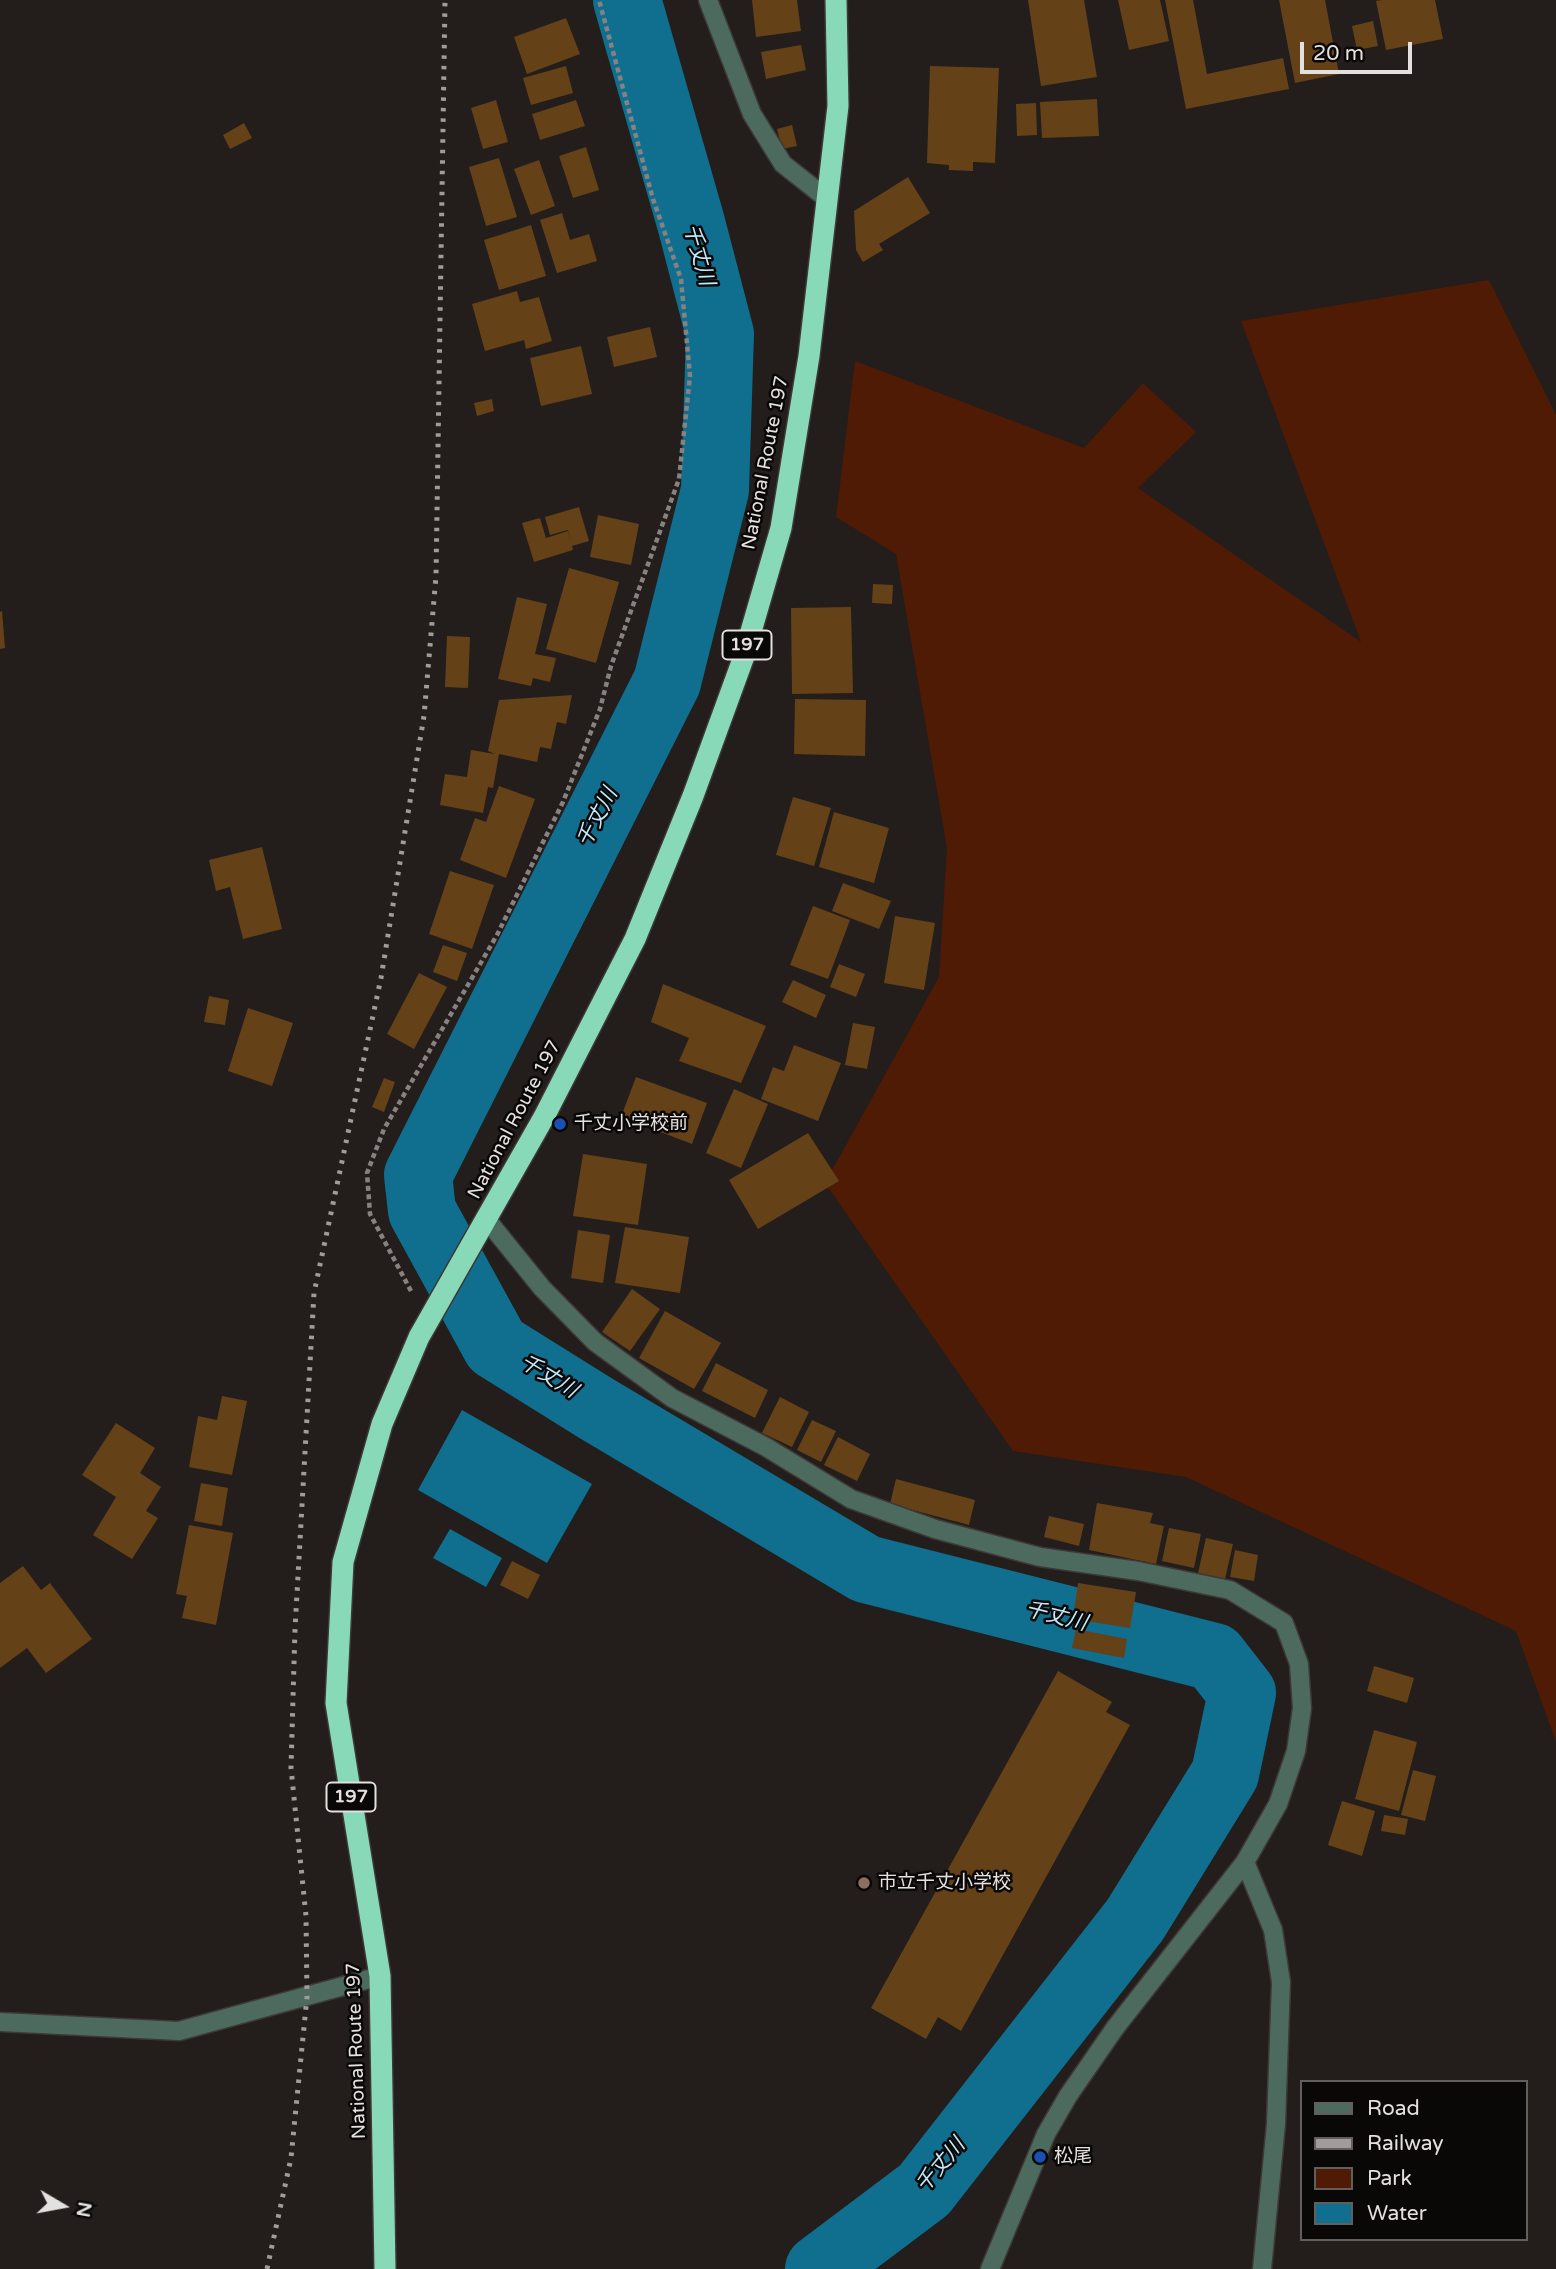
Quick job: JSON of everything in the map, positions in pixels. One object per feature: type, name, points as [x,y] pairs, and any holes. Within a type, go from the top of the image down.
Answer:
[{"type":"highway","name":"National Route 197","points":[[385,2269],[380,1976],[336,1703],[343,1575],[382,1424],[423,1330],[544,1118],[635,939],[693,796],[743,659],[780,528],[809,356],[825,198],[838,106],[836,0]]},
{"type":"street","points":[[708,0],[752,114],[783,164],[825,198]]},
{"type":"street","points":[[487,1220],[542,1288],[595,1342],[671,1398],[766,1447],[851,1499],[935,1530],[1040,1558],[1138,1572],[1230,1590],[1284,1623],[1299,1664],[1302,1707],[1296,1751],[1278,1804],[1245,1862],[1115,2028],[1068,2096],[1046,2134],[990,2269]]},
{"type":"street","points":[[1245,1862],[1273,1930],[1281,1982],[1276,2124],[1262,2269]]},
{"type":"street","points":[[0,2022],[179,2031],[380,1976]]},
{"type":"path","points":[[423,1330],[370,1214],[367,1173],[384,1129],[497,935],[563,802],[600,709],[611,666],[679,479],[690,376],[681,279],[653,199],[599,0]]},
{"type":"green space","points":[[1489,280],[1556,415],[1556,1742],[1516,1631],[1186,1477],[1013,1451],[825,1183],[939,977],[947,848],[896,554],[836,517],[855,361],[1084,448],[1143,383],[1196,432],[1138,488],[1361,642],[1241,321]]},
{"type":"water","points":[[462,1410],[592,1484],[547,1563],[418,1490]]},
{"type":"water","points":[[450,1529],[502,1558],[486,1587],[433,1558]]},
{"type":"building","points":[[752,0],[797,0],[801,31],[756,37]]},
{"type":"building","points":[[1028,0],[1084,0],[1097,77],[1041,86]]},
{"type":"building","points":[[1118,0],[1160,0],[1169,41],[1129,50]]},
{"type":"building","points":[[1165,0],[1193,0],[1207,74],[1283,58],[1289,89],[1186,109]]},
{"type":"building","points":[[1279,0],[1325,0],[1339,74],[1295,83]]},
{"type":"building","points":[[1435,0],[1443,39],[1386,50],[1376,1]]},
{"type":"building","points":[[566,18],[580,54],[527,74],[514,37]]},
{"type":"building","points":[[1373,21],[1378,46],[1357,50],[1352,26]]},
{"type":"building","points":[[801,45],[806,70],[766,79],[761,52]]},
{"type":"building","points":[[566,66],[573,93],[531,105],[523,78]]},
{"type":"building","points":[[930,66],[999,68],[995,163],[973,162],[973,171],[949,170],[949,165],[927,163]]},
{"type":"building","points":[[1097,99],[1099,136],[1042,138],[1040,102]]},
{"type":"building","points":[[496,100],[508,142],[483,149],[471,108]]},
{"type":"building","points":[[576,100],[585,126],[540,140],[532,114]]},
{"type":"building","points":[[1036,103],[1037,135],[1017,136],[1016,104]]},
{"type":"building","points":[[244,123],[252,138],[230,149],[223,135]]},
{"type":"building","points":[[792,125],[797,146],[782,149],[777,129]]},
{"type":"building","points":[[586,147],[599,190],[573,198],[559,156]]},
{"type":"building","points":[[499,158],[517,217],[486,226],[469,167]]},
{"type":"building","points":[[539,160],[555,206],[531,215],[514,169]]},
{"type":"building","points":[[908,177],[930,213],[879,244],[883,250],[863,262],[856,250],[854,211]]},
{"type":"building","points":[[562,213],[570,240],[589,234],[597,261],[557,273],[540,220]]},
{"type":"building","points":[[531,225],[546,276],[499,290],[484,240]]},
{"type":"building","points":[[517,291],[520,302],[539,297],[552,341],[526,349],[524,340],[485,351],[472,304]]},
{"type":"building","points":[[650,327],[657,357],[614,367],[607,337]]},
{"type":"building","points":[[581,346],[592,394],[541,406],[530,358]]},
{"type":"building","points":[[492,399],[494,411],[477,416],[474,403]]},
{"type":"building","points":[[579,507],[589,541],[572,546],[573,550],[534,562],[522,523],[540,518],[546,538],[568,531],[571,543],[568,530],[550,535],[545,517]]},
{"type":"building","points":[[598,515],[639,524],[631,565],[590,557]]},
{"type":"building","points":[[569,568],[619,582],[596,663],[546,649]]},
{"type":"building","points":[[873,584],[893,585],[892,604],[872,603]]},
{"type":"building","points":[[517,597],[547,604],[535,654],[556,658],[550,682],[533,678],[531,686],[498,679]]},
{"type":"building","points":[[851,607],[853,693],[792,694],[791,608]]},
{"type":"building","points":[[2,611],[5,648],[0,649],[0,612]]},
{"type":"building","points":[[447,636],[470,637],[468,688],[445,687]]},
{"type":"building","points":[[572,695],[566,724],[557,722],[551,749],[540,747],[537,762],[499,754],[493,788],[488,787],[483,813],[440,805],[445,774],[467,777],[471,750],[495,754],[488,751],[499,700]]},
{"type":"building","points":[[795,699],[866,700],[865,756],[794,754]]},
{"type":"building","points":[[499,786],[535,799],[506,878],[460,860],[475,818],[486,822]]},
{"type":"building","points":[[793,797],[831,808],[814,866],[776,855]]},
{"type":"building","points":[[834,812],[889,828],[874,883],[819,867]]},
{"type":"building","points":[[262,847],[282,929],[243,939],[230,887],[216,891],[209,860]]},
{"type":"building","points":[[450,871],[494,885],[472,949],[429,934]]},
{"type":"building","points":[[843,883],[891,901],[879,929],[832,911]]},
{"type":"building","points":[[813,906],[850,920],[828,979],[790,965]]},
{"type":"building","points":[[895,916],[935,923],[924,990],[884,983]]},
{"type":"building","points":[[443,945],[467,953],[457,981],[433,972]]},
{"type":"building","points":[[839,964],[865,974],[856,997],[830,987]]},
{"type":"building","points":[[419,973],[447,987],[414,1049],[387,1034]]},
{"type":"building","points":[[793,980],[826,995],[816,1018],[782,1002]]},
{"type":"building","points":[[663,984],[766,1026],[741,1083],[679,1061],[689,1038],[651,1022]]},
{"type":"building","points":[[209,996],[229,1000],[225,1025],[204,1022]]},
{"type":"building","points":[[248,1008],[293,1023],[272,1086],[228,1071]]},
{"type":"building","points":[[853,1023],[875,1027],[867,1069],[845,1065]]},
{"type":"building","points":[[794,1045],[841,1063],[818,1121],[761,1099],[773,1067],[784,1071]]},
{"type":"building","points":[[636,1077],[707,1103],[692,1144],[621,1117]]},
{"type":"building","points":[[384,1078],[395,1082],[384,1112],[372,1107]]},
{"type":"building","points":[[734,1089],[768,1104],[741,1168],[706,1153]]},
{"type":"building","points":[[808,1133],[839,1181],[758,1229],[729,1180]]},
{"type":"building","points":[[583,1154],[647,1164],[638,1225],[573,1216]]},
{"type":"building","points":[[625,1227],[689,1237],[680,1293],[615,1283]]},
{"type":"building","points":[[578,1230],[610,1235],[603,1283],[571,1278]]},
{"type":"building","points":[[632,1289],[660,1309],[630,1351],[602,1332]]},
{"type":"building","points":[[665,1311],[721,1343],[694,1389],[639,1358]]},
{"type":"building","points":[[716,1363],[768,1390],[755,1418],[702,1391]]},
{"type":"building","points":[[222,1396],[247,1401],[232,1475],[189,1467],[198,1416],[217,1420]]},
{"type":"building","points":[[780,1397],[809,1412],[792,1447],[762,1433]]},
{"type":"building","points":[[812,1420],[836,1431],[821,1462],[797,1450]]},
{"type":"building","points":[[116,1423],[155,1448],[140,1473],[161,1487],[146,1511],[158,1518],[132,1559],[93,1535],[116,1497],[82,1475]]},
{"type":"building","points":[[838,1437],[870,1454],[857,1481],[824,1465]]},
{"type":"building","points":[[896,1479],[975,1500],[969,1525],[890,1504]]},
{"type":"building","points":[[201,1483],[228,1488],[222,1526],[194,1521]]},
{"type":"building","points":[[1097,1503],[1153,1513],[1150,1523],[1164,1526],[1156,1564],[1089,1550]]},
{"type":"building","points":[[1049,1516],[1084,1524],[1079,1546],[1044,1537]]},
{"type":"building","points":[[189,1525],[233,1533],[216,1625],[182,1618],[187,1596],[176,1594]]},
{"type":"building","points":[[1169,1528],[1201,1534],[1194,1568],[1162,1561]]},
{"type":"building","points":[[1206,1538],[1233,1544],[1225,1579],[1198,1573]]},
{"type":"building","points":[[1235,1550],[1258,1555],[1254,1581],[1230,1577]]},
{"type":"building","points":[[512,1561],[540,1575],[528,1599],[500,1585]]},
{"type":"building","points":[[23,1566],[41,1590],[50,1583],[92,1639],[46,1673],[27,1648],[0,1668],[0,1583]]},
{"type":"building","points":[[1078,1583],[1136,1592],[1130,1628],[1073,1619]]},
{"type":"building","points":[[1076,1629],[1127,1639],[1124,1658],[1072,1648]]},
{"type":"building","points":[[1374,1666],[1414,1678],[1407,1703],[1367,1691]]},
{"type":"building","points":[[1058,1671],[1112,1702],[1106,1712],[1130,1725],[961,2031],[938,2017],[926,2039],[871,2008]]},
{"type":"building","points":[[1374,1730],[1417,1742],[1399,1811],[1355,1799]]},
{"type":"building","points":[[1413,1770],[1436,1776],[1425,1821],[1401,1815]]},
{"type":"building","points":[[1342,1801],[1375,1811],[1362,1856],[1328,1845]]},
{"type":"building","points":[[1384,1815],[1408,1819],[1405,1835],[1381,1831]]},
{"type":"waterway","name":"千丈川","points":[[627,0],[720,334],[715,490],[667,682],[418,1175],[422,1211],[496,1346],[866,1569],[1214,1657],[1242,1693],[1225,1774],[1135,1920],[924,2190],[819,2269]]},
{"type":"railway","points":[[267,2269],[291,2158],[307,1997],[306,1916],[291,1768],[295,1629],[314,1293],[381,978],[424,716],[436,576],[445,0]]},
{"type":"place","name":"千丈小学校前","points":[[560,1124]]},
{"type":"place","name":"市立千丈小学校","points":[[864,1883]]},
{"type":"place","name":"松尾","points":[[1040,2157]]}]
